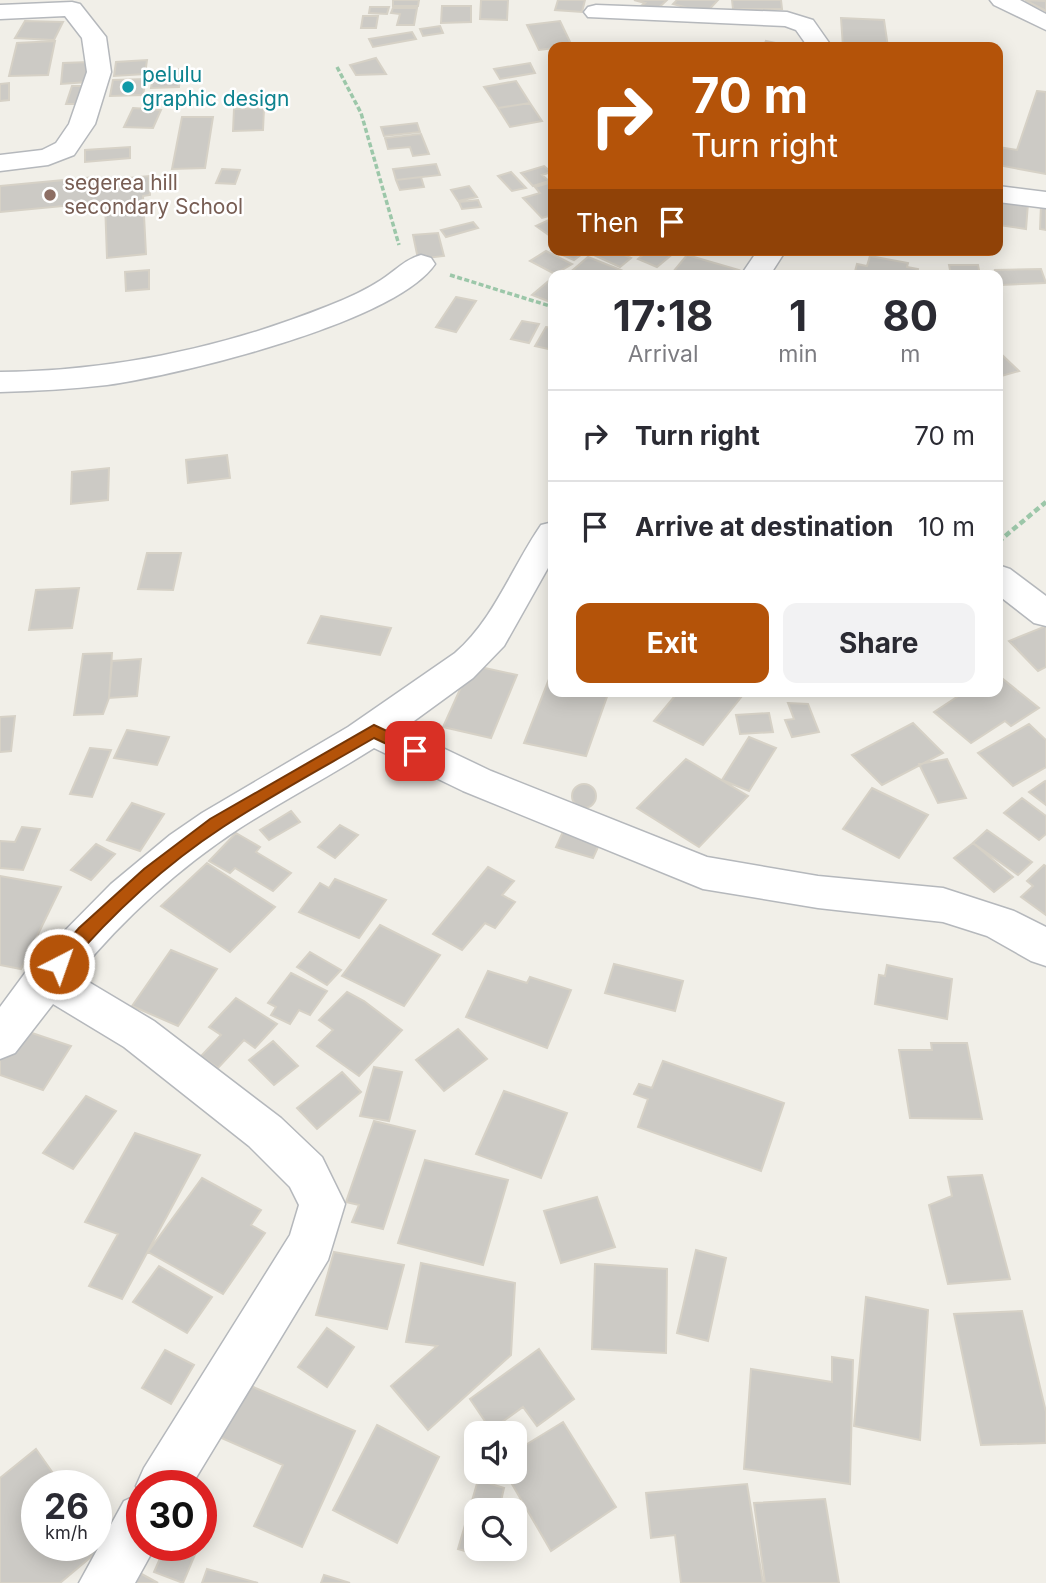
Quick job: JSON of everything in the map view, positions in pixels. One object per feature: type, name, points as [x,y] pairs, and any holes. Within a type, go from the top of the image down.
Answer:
[{"type":"street","points":[[1002,0],[1046,23]]},
{"type":"street","points":[[0,12],[72,9],[94,37],[99,72],[82,124],[65,149],[48,157],[0,163]]},
{"type":"street","points":[[596,12],[787,19],[805,25],[817,42]]},
{"type":"street","points":[[1003,195],[1046,200]]},
{"type":"street","points":[[0,382],[56,383],[122,376],[226,351],[376,297],[399,284],[421,264]]},
{"type":"street","points":[[0,1040],[46,978],[85,933],[150,874],[216,824],[374,731],[481,649],[548,540]]},
{"type":"street","points":[[1003,581],[1046,614]]},
{"type":"street","points":[[374,731],[477,781],[703,873],[818,892],[943,905],[1000,923],[1026,935],[1046,949]]},
{"type":"street","points":[[46,978],[139,1034],[265,1132],[306,1172],[322,1204],[311,1244],[172,1470]]},
{"type":"street","points":[[106,1583],[126,1547]]},
{"type":"path","points":[[337,67],[361,113],[401,251],[421,264],[548,305]]},
{"type":"path","points":[[1003,538],[1046,502]]},
{"type":"building","points":[[393,0],[419,0],[418,6],[393,6]]},
{"type":"building","points":[[481,0],[508,0],[507,20],[480,19]]},
{"type":"building","points":[[558,0],[585,0],[582,12],[555,10]]},
{"type":"building","points":[[634,0],[667,0],[653,13],[638,8],[645,3]]},
{"type":"building","points":[[677,0],[718,0],[706,13],[673,4]]},
{"type":"building","points":[[732,0],[781,0],[782,9],[733,9]]},
{"type":"building","points":[[1025,0],[1046,1],[1046,11]]},
{"type":"building","points":[[442,6],[471,6],[471,22],[441,23]]},
{"type":"building","points":[[370,7],[389,7],[387,14],[369,13]]},
{"type":"building","points":[[393,8],[417,8],[414,25],[397,25],[400,14],[391,13]]},
{"type":"building","points":[[363,16],[378,16],[376,28],[361,28]]},
{"type":"building","points":[[841,18],[884,20],[887,42],[843,42]]},
{"type":"building","points":[[25,21],[63,22],[54,40],[15,38]]},
{"type":"building","points":[[560,21],[570,42],[548,42],[548,49],[539,50],[527,25]]},
{"type":"building","points":[[440,26],[443,33],[423,36],[420,29]]},
{"type":"building","points":[[412,32],[416,39],[373,47],[369,39]]},
{"type":"building","points":[[55,41],[48,75],[9,76],[17,43]]},
{"type":"building","points":[[376,58],[386,74],[356,75],[350,65]]},
{"type":"building","points":[[147,60],[145,74],[114,76],[116,62]]},
{"type":"building","points":[[89,62],[88,82],[61,84],[63,63]]},
{"type":"building","points":[[530,63],[535,73],[500,79],[494,69]]},
{"type":"building","points":[[181,69],[179,87],[151,88],[154,71]]},
{"type":"building","name":"pelulu graphic design","points":[[146,79],[143,95],[110,96],[113,80]]},
{"type":"building","points":[[516,81],[530,103],[498,108],[484,87]]},
{"type":"building","points":[[9,83],[9,100],[0,101],[0,84]]},
{"type":"building","points":[[72,86],[93,86],[88,104],[66,104]]},
{"type":"building","points":[[1037,91],[1046,92],[1046,174],[1003,166],[1003,148],[1017,150]]},
{"type":"building","points":[[530,103],[542,121],[510,127],[498,108]]},
{"type":"building","points":[[133,108],[161,110],[153,128],[124,127]]},
{"type":"building","points":[[264,108],[263,130],[233,131],[234,109]]},
{"type":"building","points":[[182,117],[213,117],[205,168],[172,169]]},
{"type":"building","points":[[417,123],[420,132],[384,136],[381,127]]},
{"type":"building","points":[[421,134],[429,154],[413,156],[410,147],[388,149],[385,138]]},
{"type":"building","points":[[130,147],[130,158],[85,162],[85,150]]},
{"type":"building","points":[[436,164],[440,175],[396,180],[393,169]]},
{"type":"building","points":[[544,166],[548,173],[542,175],[548,181],[533,186],[521,173]]},
{"type":"building","points":[[222,169],[240,170],[235,184],[216,183]]},
{"type":"building","points":[[511,172],[526,188],[512,191],[498,176]]},
{"type":"building","points":[[149,176],[150,195],[143,196],[146,254],[107,258],[105,202],[0,212],[0,186],[97,177],[96,181]]},
{"type":"building","points":[[421,177],[424,187],[400,190],[396,180]]},
{"type":"building","points":[[548,183],[548,216],[542,218],[523,198],[540,193],[535,187]]},
{"type":"building","points":[[469,186],[477,197],[458,201],[451,190]]},
{"type":"building","points":[[478,200],[481,207],[462,209],[459,202]]},
{"type":"building","points":[[1003,200],[1028,203],[1026,229],[1003,226]]},
{"type":"building","points":[[1041,205],[1046,206],[1046,230],[1040,229]]},
{"type":"building","points":[[548,220],[548,234],[536,226]]},
{"type":"building","points":[[473,222],[478,228],[446,237],[441,230]]},
{"type":"building","points":[[438,233],[444,256],[418,259],[413,235]]},
{"type":"building","points":[[546,251],[548,256],[556,256],[572,264],[562,270],[548,270],[530,261]]},
{"type":"building","points":[[596,256],[631,258],[620,267]]},
{"type":"building","points":[[642,256],[670,256],[657,267],[638,259]]},
{"type":"building","points":[[686,256],[690,256],[739,270],[675,270]]},
{"type":"building","points":[[870,256],[908,263],[907,267],[918,269],[855,270],[857,264],[867,266]]},
{"type":"building","points":[[588,257],[621,270],[573,270]]},
{"type":"building","points":[[949,265],[978,265],[979,270],[950,270]]},
{"type":"building","points":[[1041,269],[1046,283],[1003,285],[1003,270],[995,270]]},
{"type":"building","points":[[149,270],[149,289],[126,291],[125,272]]},
{"type":"building","points":[[548,281],[548,301],[532,295]]},
{"type":"building","points":[[456,297],[476,301],[456,332],[436,327]]},
{"type":"building","points":[[522,321],[539,324],[529,343],[511,339]]},
{"type":"building","points":[[546,327],[548,327],[548,349],[535,346]]},
{"type":"building","points":[[1003,356],[1019,371],[1003,376]]},
{"type":"building","points":[[227,455],[230,478],[188,483],[186,460]]},
{"type":"building","points":[[109,468],[108,500],[71,504],[72,472]]},
{"type":"building","points":[[147,553],[181,553],[173,590],[138,589]]},
{"type":"building","points":[[79,588],[72,628],[29,630],[36,590]]},
{"type":"building","points":[[321,616],[391,628],[380,655],[308,643]]},
{"type":"building","points":[[1046,626],[1046,667],[1038,671],[1009,641]]},
{"type":"building","points":[[112,653],[109,698],[103,714],[74,715],[83,654]]},
{"type":"building","points":[[141,659],[137,696],[109,698],[112,661]]},
{"type":"building","points":[[471,665],[517,675],[491,738],[443,727]]},
{"type":"building","points":[[1003,679],[1039,708],[1011,726],[1005,721],[971,743],[934,712],[957,697],[1003,697]]},
{"type":"building","points":[[548,682],[548,697],[607,697],[586,756],[524,743]]},
{"type":"building","points":[[674,697],[741,697],[703,745],[654,721]]},
{"type":"building","points":[[788,703],[808,704],[819,732],[792,737],[785,720],[794,719]]},
{"type":"building","points":[[769,713],[773,732],[740,734],[736,715]]},
{"type":"building","points":[[15,716],[11,751],[0,752],[0,717]]},
{"type":"building","points":[[913,723],[943,753],[882,785],[852,755]]},
{"type":"building","points":[[1029,724],[1046,740],[1046,767],[1013,786],[978,753]]},
{"type":"building","points":[[127,730],[169,737],[157,765],[114,758]]},
{"type":"building","points":[[749,737],[776,748],[749,791],[722,780]]},
{"type":"building","points":[[90,748],[111,750],[92,797],[70,794]]},
{"type":"building","points":[[686,759],[748,796],[699,847],[637,808]]},
{"type":"building","points":[[947,759],[966,798],[938,803],[919,764]]},
{"type":"building","points":[[1046,782],[1046,805],[1029,792]]},
{"type":"building","points":[[584,784],[593,787],[596,796],[593,805],[584,808],[575,805],[572,796],[575,787]]},
{"type":"building","points":[[872,788],[928,815],[899,858],[843,829]]},
{"type":"building","points":[[1022,798],[1046,816],[1046,834],[1039,840],[1004,813]]},
{"type":"building","points":[[132,803],[164,814],[140,851],[107,840]]},
{"type":"building","points":[[291,811],[300,822],[269,840],[260,830]]},
{"type":"building","points":[[567,823],[604,834],[593,858],[556,847]]},
{"type":"building","points":[[340,825],[358,835],[335,858],[318,847]]},
{"type":"building","points":[[22,827],[40,829],[23,870],[0,868],[0,841],[15,842]]},
{"type":"building","points":[[987,830],[1032,862],[1018,875],[973,843]]},
{"type":"building","points":[[236,833],[260,847],[256,852],[291,873],[273,891],[235,868],[230,873],[209,861]]},
{"type":"building","points":[[973,843],[1013,877],[994,892],[954,858]]},
{"type":"building","points":[[96,844],[115,854],[91,880],[71,870]]},
{"type":"building","points":[[207,863],[275,907],[230,952],[161,906]]},
{"type":"building","points":[[1044,865],[1046,915],[1021,897],[1033,886],[1027,881]]},
{"type":"building","points":[[488,867],[514,881],[502,895],[515,902],[495,928],[485,923],[462,950],[433,934]]},
{"type":"building","points":[[0,876],[61,887],[21,969],[0,965]]},
{"type":"building","points":[[335,879],[386,900],[359,938],[299,912],[320,883],[329,888]]},
{"type":"building","points":[[380,925],[440,955],[404,1006],[342,976]]},
{"type":"building","points":[[171,950],[217,969],[178,1026],[132,1006]]},
{"type":"building","points":[[310,952],[341,970],[327,985],[297,967]]},
{"type":"building","points":[[614,964],[683,981],[675,1011],[605,993]]},
{"type":"building","points":[[887,965],[952,979],[947,1019],[875,1004],[879,975],[885,976]]},
{"type":"building","points":[[488,971],[527,983],[530,977],[571,990],[547,1048],[466,1017]]},
{"type":"building","points":[[291,973],[327,991],[310,1015],[299,1010],[290,1024],[271,1015],[276,1007],[268,1003]]},
{"type":"building","points":[[347,992],[364,1001],[402,1030],[359,1076],[317,1046],[333,1030],[319,1020]]},
{"type":"building","points":[[236,998],[277,1024],[255,1048],[244,1040],[218,1068],[201,1056],[221,1035],[209,1027]]},
{"type":"building","points":[[17,1028],[71,1046],[43,1090],[0,1075],[0,1055]]},
{"type":"building","points":[[458,1029],[487,1059],[444,1091],[416,1060]]},
{"type":"building","points":[[273,1041],[298,1066],[274,1085],[249,1060]]},
{"type":"building","points":[[931,1043],[967,1043],[982,1119],[910,1118],[899,1050],[932,1050]]},
{"type":"building","points":[[663,1061],[784,1103],[761,1171],[638,1127],[648,1099],[634,1094],[639,1084],[652,1088]]},
{"type":"building","points":[[374,1067],[402,1072],[389,1121],[360,1116]]},
{"type":"building","points":[[342,1072],[361,1092],[317,1129],[297,1108]]},
{"type":"building","points":[[504,1091],[567,1113],[541,1178],[476,1154]]},
{"type":"building","points":[[86,1096],[116,1111],[73,1169],[43,1153]]},
{"type":"building","points":[[374,1121],[415,1131],[383,1229],[352,1222],[359,1205],[346,1202]]},
{"type":"building","points":[[135,1133],[200,1155],[122,1299],[89,1286],[118,1234],[85,1222]]},
{"type":"building","points":[[425,1160],[508,1180],[483,1265],[398,1243]]},
{"type":"building","points":[[982,1175],[1010,1279],[948,1284],[929,1205],[952,1196],[948,1177]]},
{"type":"building","points":[[202,1178],[261,1210],[251,1225],[265,1233],[223,1294],[148,1252]]},
{"type":"building","points":[[597,1197],[615,1247],[561,1263],[544,1211]]},
{"type":"building","points":[[696,1250],[726,1258],[708,1341],[677,1333]]},
{"type":"building","points":[[334,1252],[404,1265],[387,1329],[316,1315]]},
{"type":"building","points":[[421,1263],[515,1283],[511,1355],[428,1430],[391,1386],[437,1346],[406,1342]]},
{"type":"building","points":[[595,1264],[667,1269],[666,1353],[592,1349]]},
{"type":"building","points":[[159,1266],[212,1297],[187,1333],[133,1302]]},
{"type":"building","points":[[866,1297],[928,1310],[920,1440],[854,1426]]},
{"type":"building","points":[[1022,1311],[1046,1412],[1046,1443],[981,1445],[954,1314]]},
{"type":"building","points":[[327,1328],[354,1347],[327,1387],[298,1367]]},
{"type":"building","points":[[539,1349],[574,1399],[537,1426],[523,1407],[504,1421],[485,1421],[470,1399]]},
{"type":"building","points":[[165,1350],[194,1365],[171,1404],[142,1388]]},
{"type":"building","points":[[832,1357],[853,1360],[850,1484],[744,1469],[751,1369],[832,1382]]},
{"type":"building","points":[[244,1383],[355,1431],[302,1547],[254,1526],[283,1465],[217,1436]]},
{"type":"building","points":[[563,1422],[616,1507],[551,1551],[527,1510],[527,1498],[520,1498],[512,1484],[527,1484],[527,1444]]},
{"type":"building","points":[[377,1425],[439,1457],[397,1543],[333,1510]]},
{"type":"building","points":[[36,1449],[51,1470],[21,1470],[21,1561],[86,1561],[60,1583],[0,1583],[0,1478]]},
{"type":"building","points":[[477,1484],[504,1488],[502,1498],[473,1498]]},
{"type":"building","points":[[747,1484],[763,1583],[681,1583],[675,1535],[651,1538],[646,1493]]},
{"type":"building","points":[[825,1499],[839,1583],[765,1583],[754,1503]]},
{"type":"building","points":[[464,1528],[464,1551],[458,1549]]},
{"type":"building","points":[[159,1561],[192,1561],[183,1583],[154,1572]]},
{"type":"building","points":[[207,1569],[258,1583],[202,1583]]},
{"type":"building","points":[[138,1572],[158,1583],[132,1583]]},
{"type":"building","points":[[324,1575],[350,1583],[321,1583]]},
{"type":"place","name":"pelulu graphic design","points":[[128,87]]},
{"type":"place","name":"segerea hill secondary School","points":[[50,195]]},
{"type":"route","points":[[59,964],[85,933],[150,874],[216,824],[374,731],[415,751]]}]
